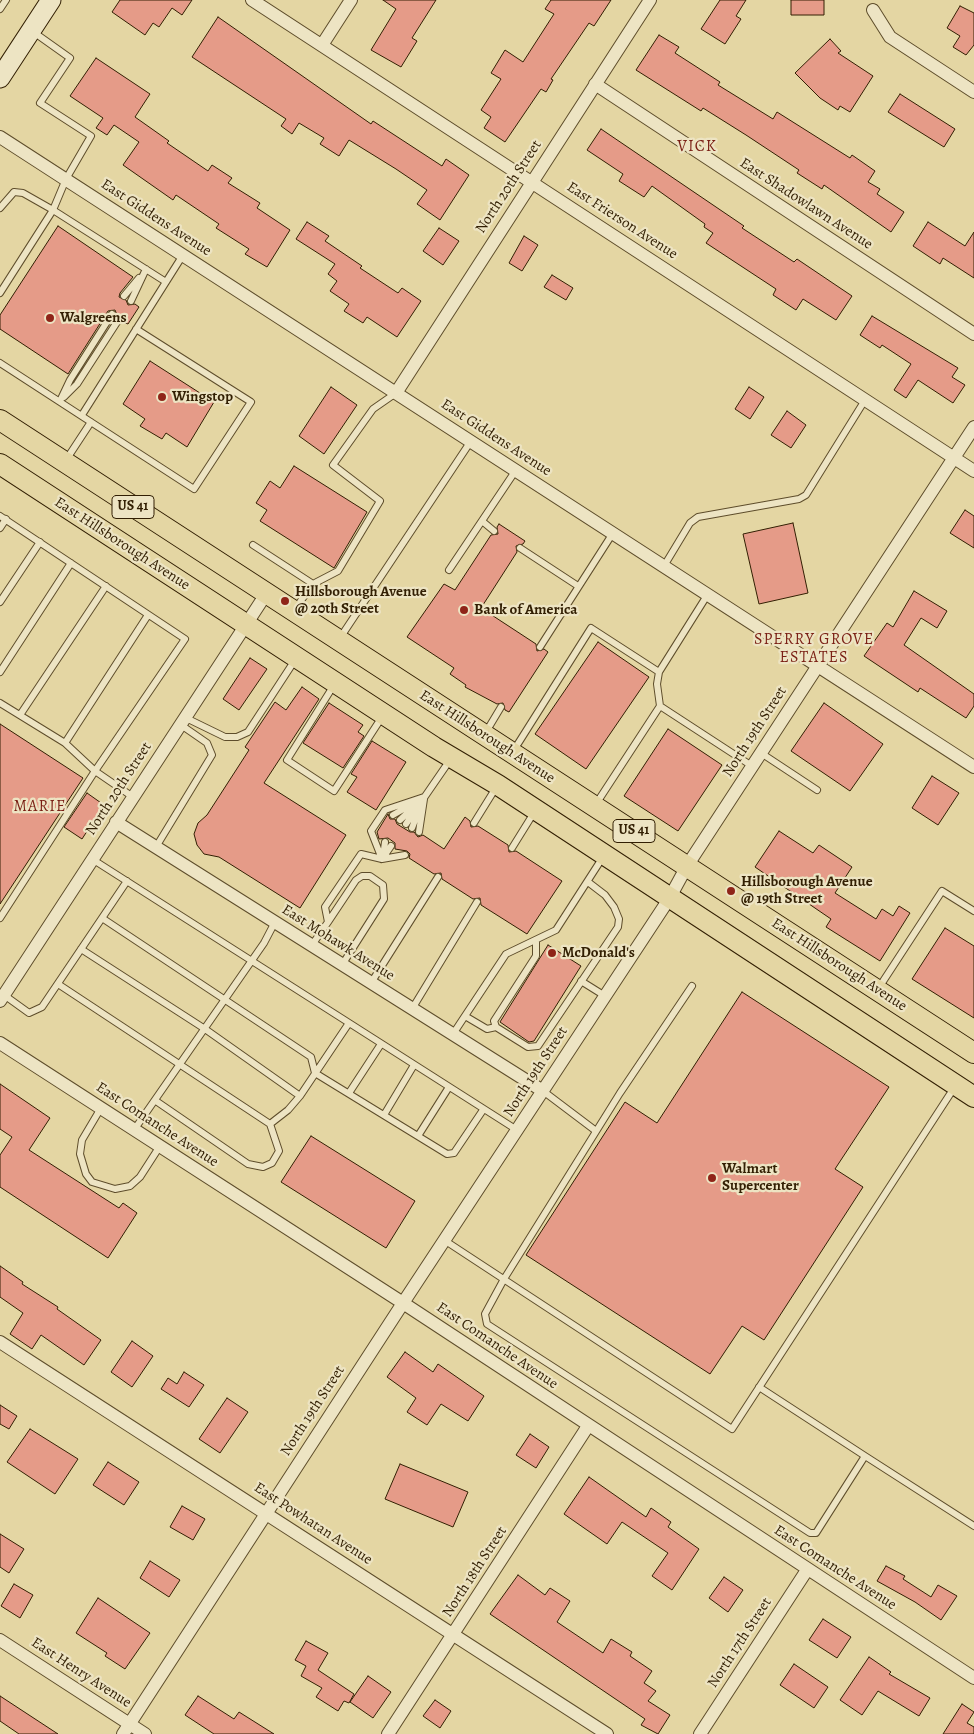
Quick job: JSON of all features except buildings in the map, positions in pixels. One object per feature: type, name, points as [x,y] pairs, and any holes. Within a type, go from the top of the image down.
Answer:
[{"type":"main road","points":[[0,78],[51,0]]},
{"type":"main road","name":"East Hillsborough Avenue","points":[[0,420],[974,1053]]},
{"type":"main road","name":"East Hillsborough Avenue","points":[[0,464],[246,626],[498,785],[974,1097]]},
{"type":"street","name":"East Frierson Avenue","points":[[252,0],[974,471]]},
{"type":"street","points":[[322,45],[351,0]]},
{"type":"street","name":"North 20th Street","points":[[396,392],[650,0]]},
{"type":"street","points":[[873,10],[890,38],[974,92]]},
{"type":"street","name":"East Shadowlawn Avenue","points":[[595,84],[974,334]]},
{"type":"street","name":"East Giddens Avenue","points":[[0,137],[974,768]]},
{"type":"street","name":"North 19th Street","points":[[126,1729],[974,427]]},
{"type":"street","name":"North 20th Street","points":[[2,998],[266,594]]},
{"type":"street","name":"East Mohawk Avenue","points":[[116,822],[543,1091]]},
{"type":"street","name":"East Comanche Avenue","points":[[0,1043],[403,1303],[974,1678]]},
{"type":"street","name":"East Powhatan Avenue","points":[[0,1342],[607,1734]]},
{"type":"street","name":"North 18th Street","points":[[388,1734],[588,1426]]},
{"type":"street","name":"North 17th Street","points":[[700,1734],[807,1570]]},
{"type":"street","name":"East Henry Avenue","points":[[0,1640],[126,1729],[145,1734]]},
{"type":"lane","points":[[0,9],[6,0]]},
{"type":"lane","points":[[0,293],[53,210],[66,178],[91,136],[40,103],[70,58],[31,30]]},
{"type":"lane","points":[[0,208],[14,192],[23,193],[166,282]]},
{"type":"lane","points":[[82,415],[183,255]]},
{"type":"lane","points":[[124,296],[146,269]]},
{"type":"lane","points":[[131,301],[146,269]]},
{"type":"lane","points":[[60,401],[70,380],[112,314]]},
{"type":"lane","points":[[60,401],[76,384],[119,319]]},
{"type":"lane","points":[[0,363],[194,489],[251,402],[136,329]]},
{"type":"lane","points":[[293,612],[312,584],[338,571],[380,501],[333,465],[373,409],[396,392]]},
{"type":"lane","points":[[664,566],[690,523],[698,516],[799,499],[806,495],[865,400]]},
{"type":"lane","points":[[64,462],[92,422]]},
{"type":"lane","points":[[338,641],[470,441]]},
{"type":"lane","points":[[449,570],[516,470]]},
{"type":"lane","points":[[0,528],[3,517],[185,639],[95,771],[0,918]]},
{"type":"lane","points":[[482,521],[494,531]]},
{"type":"lane","points":[[540,646],[613,533]]},
{"type":"lane","points":[[0,602],[40,542]]},
{"type":"lane","points":[[253,545],[312,584]]},
{"type":"lane","points":[[520,548],[578,586]]},
{"type":"lane","points":[[0,672],[72,563]]},
{"type":"lane","points":[[20,715],[106,586]]},
{"type":"lane","points":[[595,805],[660,706],[657,684],[659,672],[708,594]]},
{"type":"lane","points":[[65,743],[148,615]]},
{"type":"lane","points":[[512,753],[591,628],[659,672]]},
{"type":"lane","points":[[183,722],[225,737],[237,737],[248,732],[296,658]]},
{"type":"lane","points":[[335,683],[287,760],[334,791],[384,714]]},
{"type":"lane","points":[[0,703],[65,743],[95,771],[133,797]]},
{"type":"lane","points":[[660,706],[752,766]]},
{"type":"lane","points":[[484,735],[502,707]]},
{"type":"lane","points":[[156,847],[212,755],[207,743],[183,722]]},
{"type":"lane","points":[[761,753],[817,790]]},
{"type":"lane","points":[[403,822],[424,797],[452,757]]},
{"type":"lane","points":[[474,823],[498,785]]},
{"type":"lane","points":[[393,815],[424,797]]},
{"type":"lane","points":[[412,828],[424,797]]},
{"type":"lane","points":[[419,832],[424,797]]},
{"type":"lane","points":[[382,859],[371,831],[385,810],[424,797]]},
{"type":"lane","points":[[512,848],[536,810]]},
{"type":"lane","points":[[382,840],[382,859]]},
{"type":"lane","points":[[382,859],[391,846]]},
{"type":"lane","points":[[382,859],[398,850]]},
{"type":"lane","points":[[328,922],[325,906],[361,854],[382,859],[405,856]]},
{"type":"lane","points":[[453,1034],[506,954],[556,930],[604,856]]},
{"type":"lane","points":[[92,859],[517,1130]]},
{"type":"lane","points":[[312,946],[356,880],[362,876],[370,876],[383,885],[384,899],[342,964]]},
{"type":"lane","points":[[371,983],[438,877]]},
{"type":"lane","points":[[2,998],[29,1013],[42,1007],[127,881]]},
{"type":"lane","points":[[536,940],[536,956],[494,1021],[496,1027],[528,1047],[538,1046],[618,927],[619,919],[605,895],[588,882]]},
{"type":"lane","points":[[878,990],[942,890],[974,911]]},
{"type":"lane","points":[[412,1008],[478,902]]},
{"type":"lane","points":[[102,918],[311,1057],[316,1073],[451,1155],[483,1110]]},
{"type":"lane","points":[[134,1130],[252,961],[275,922]]},
{"type":"lane","points":[[81,949],[205,1029],[300,1096]]},
{"type":"lane","points":[[581,981],[605,996]]},
{"type":"lane","points":[[58,984],[270,1124],[279,1151],[272,1163],[263,1167],[248,1164],[156,1101]]},
{"type":"lane","points":[[692,986],[596,1131],[504,1279],[485,1314],[487,1324],[810,1533],[816,1533],[866,1456]]},
{"type":"lane","points":[[465,1016],[487,1029],[496,1027]]},
{"type":"lane","points":[[270,1124],[288,1110],[300,1096],[349,1023]]},
{"type":"lane","points":[[349,1093],[382,1044]]},
{"type":"lane","points":[[384,1115],[414,1065]]},
{"type":"lane","points":[[444,1240],[732,1429],[956,1085]]},
{"type":"lane","points":[[418,1136],[448,1087]]},
{"type":"lane","points":[[543,1091],[596,1131]]},
{"type":"lane","points":[[101,1108],[82,1140],[80,1154],[86,1174],[97,1184],[115,1189],[130,1186],[140,1178],[160,1146]]},
{"type":"lane","points":[[760,1387],[974,1526]]},
{"type":"place","name":"Walgreens","points":[[50,318]]},
{"type":"place","name":"Wingstop","points":[[162,397]]},
{"type":"place","name":"Hillsborough Avenue @ 20th Street","points":[[285,601]]},
{"type":"place","name":"Bank of America","points":[[464,610]]},
{"type":"place","name":"Hillsborough Avenue @ 19th Street","points":[[731,891]]},
{"type":"place","name":"McDonald's","points":[[552,953]]},
{"type":"place","name":"Walmart Supercenter","points":[[712,1178]]},
{"type":"district","name":"VICK","points":[[697,147]]},
{"type":"district","name":"SPERRY GROVE ESTATES","points":[[814,649]]},
{"type":"district","name":"MARIE","points":[[40,807]]}]
